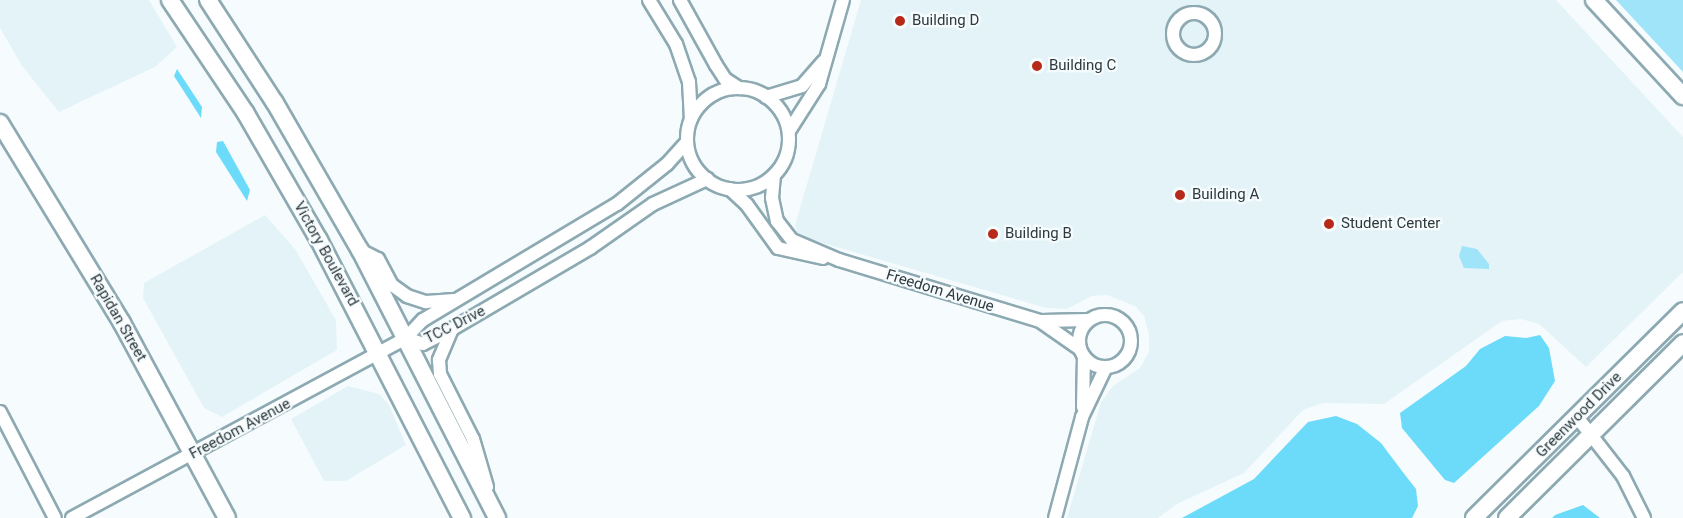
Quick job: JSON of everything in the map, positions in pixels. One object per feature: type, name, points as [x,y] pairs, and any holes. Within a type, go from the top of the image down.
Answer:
[{"type":"main road","name":"Victory Boulevard","points":[[170,0],[218,69],[301,207],[379,352],[462,518]]},
{"type":"main road","name":"Victory Boulevard","points":[[208,0],[270,94],[360,250],[495,513]]},
{"type":"main road","points":[[1594,0],[1683,96]]},
{"type":"main road","name":"Rapidan Street","points":[[0,123],[78,248],[194,454],[227,518]]},
{"type":"main road","name":"Greenwood Drive","points":[[1474,518],[1683,311]]},
{"type":"main road","name":"Greenwood Drive","points":[[1508,518],[1683,343]]},
{"type":"street","points":[[649,0],[676,44],[689,82],[691,119],[687,142],[693,161],[707,179],[730,189],[761,185],[774,175],[786,155],[789,131],[819,84],[823,61],[843,0]]},
{"type":"street","points":[[680,0],[725,79],[740,88],[766,97],[784,116],[789,131]]},
{"type":"street","points":[[1200,14],[1204,0]]},
{"type":"street","points":[[766,97],[802,86],[823,61]]},
{"type":"street","points":[[691,119],[700,104],[715,93],[740,88]]},
{"type":"street","name":"TCC Drive","points":[[687,142],[667,164],[617,204],[455,299],[414,326],[406,338],[423,344],[452,329],[590,248],[653,204],[707,179]]},
{"type":"street","name":"Freedom Avenue","points":[[774,175],[772,198],[777,221],[792,240],[840,260],[1040,321],[1089,320],[1113,316],[1127,327],[1130,335],[1128,353],[1115,365],[1106,367],[1082,353],[1040,321]]},
{"type":"street","name":"Freedom Avenue","points":[[730,189],[747,205],[778,248],[840,260]]},
{"type":"street","points":[[360,250],[378,259],[392,285],[407,296],[426,302],[455,299]]},
{"type":"street","name":"Freedom Avenue","points":[[1055,518],[1082,417],[1086,373],[1080,333],[1089,320]]},
{"type":"street","points":[[452,329],[439,360],[440,374],[473,439],[495,513]]},
{"type":"street","name":"Freedom Avenue","points":[[72,518],[406,338]]},
{"type":"street","name":"Freedom Avenue","points":[[1082,417],[1106,367]]},
{"type":"street","points":[[0,412],[56,518]]},
{"type":"street","points":[[1576,417],[1592,434],[1623,476],[1644,518]]},
{"type":"shaded area","points":[[0,0],[149,0],[177,47],[155,67],[59,112],[22,66],[0,28]]},
{"type":"shaded area","points":[[861,0],[1556,0],[1683,137],[1683,272],[1586,367],[1539,324],[1521,319],[1502,321],[1384,404],[1323,403],[1303,410],[1244,473],[1177,504],[1158,518],[1067,518],[1101,402],[1113,386],[1140,368],[1149,352],[1149,334],[1144,316],[1135,306],[1107,295],[1092,296],[1067,309],[1046,308],[802,237],[797,232],[795,225]]},
{"type":"shaded area","points":[[1616,0],[1683,0],[1683,72]]},
{"type":"shaded area","points":[[177,69],[202,107],[201,118],[174,76]]},
{"type":"shaded area","points":[[223,141],[250,190],[247,201],[216,152],[217,142]]},
{"type":"shaded area","points":[[265,215],[295,249],[336,320],[337,350],[222,417],[204,408],[143,298],[144,283]]},
{"type":"shaded area","points":[[1462,246],[1477,249],[1489,264],[1489,269],[1464,268],[1459,256]]},
{"type":"shaded area","points":[[1540,335],[1549,348],[1555,381],[1539,406],[1454,483],[1445,480],[1402,428],[1400,413],[1466,366],[1480,349],[1505,336],[1526,338]]},
{"type":"shaded area","points":[[348,386],[379,394],[389,405],[406,445],[346,481],[324,481],[291,419]]},
{"type":"shaded area","points":[[1336,416],[1357,424],[1381,443],[1416,489],[1418,506],[1412,518],[1182,518],[1254,479],[1308,422]]},
{"type":"shaded area","points":[[1583,505],[1600,518],[1552,518],[1555,515]]},
{"type":"place","name":"Building D","points":[[900,21]]},
{"type":"place","name":"Building C","points":[[1037,66]]},
{"type":"place","name":"Building A","points":[[1180,195]]},
{"type":"place","name":"Student Center","points":[[1329,224]]},
{"type":"place","name":"Building B","points":[[993,234]]}]
